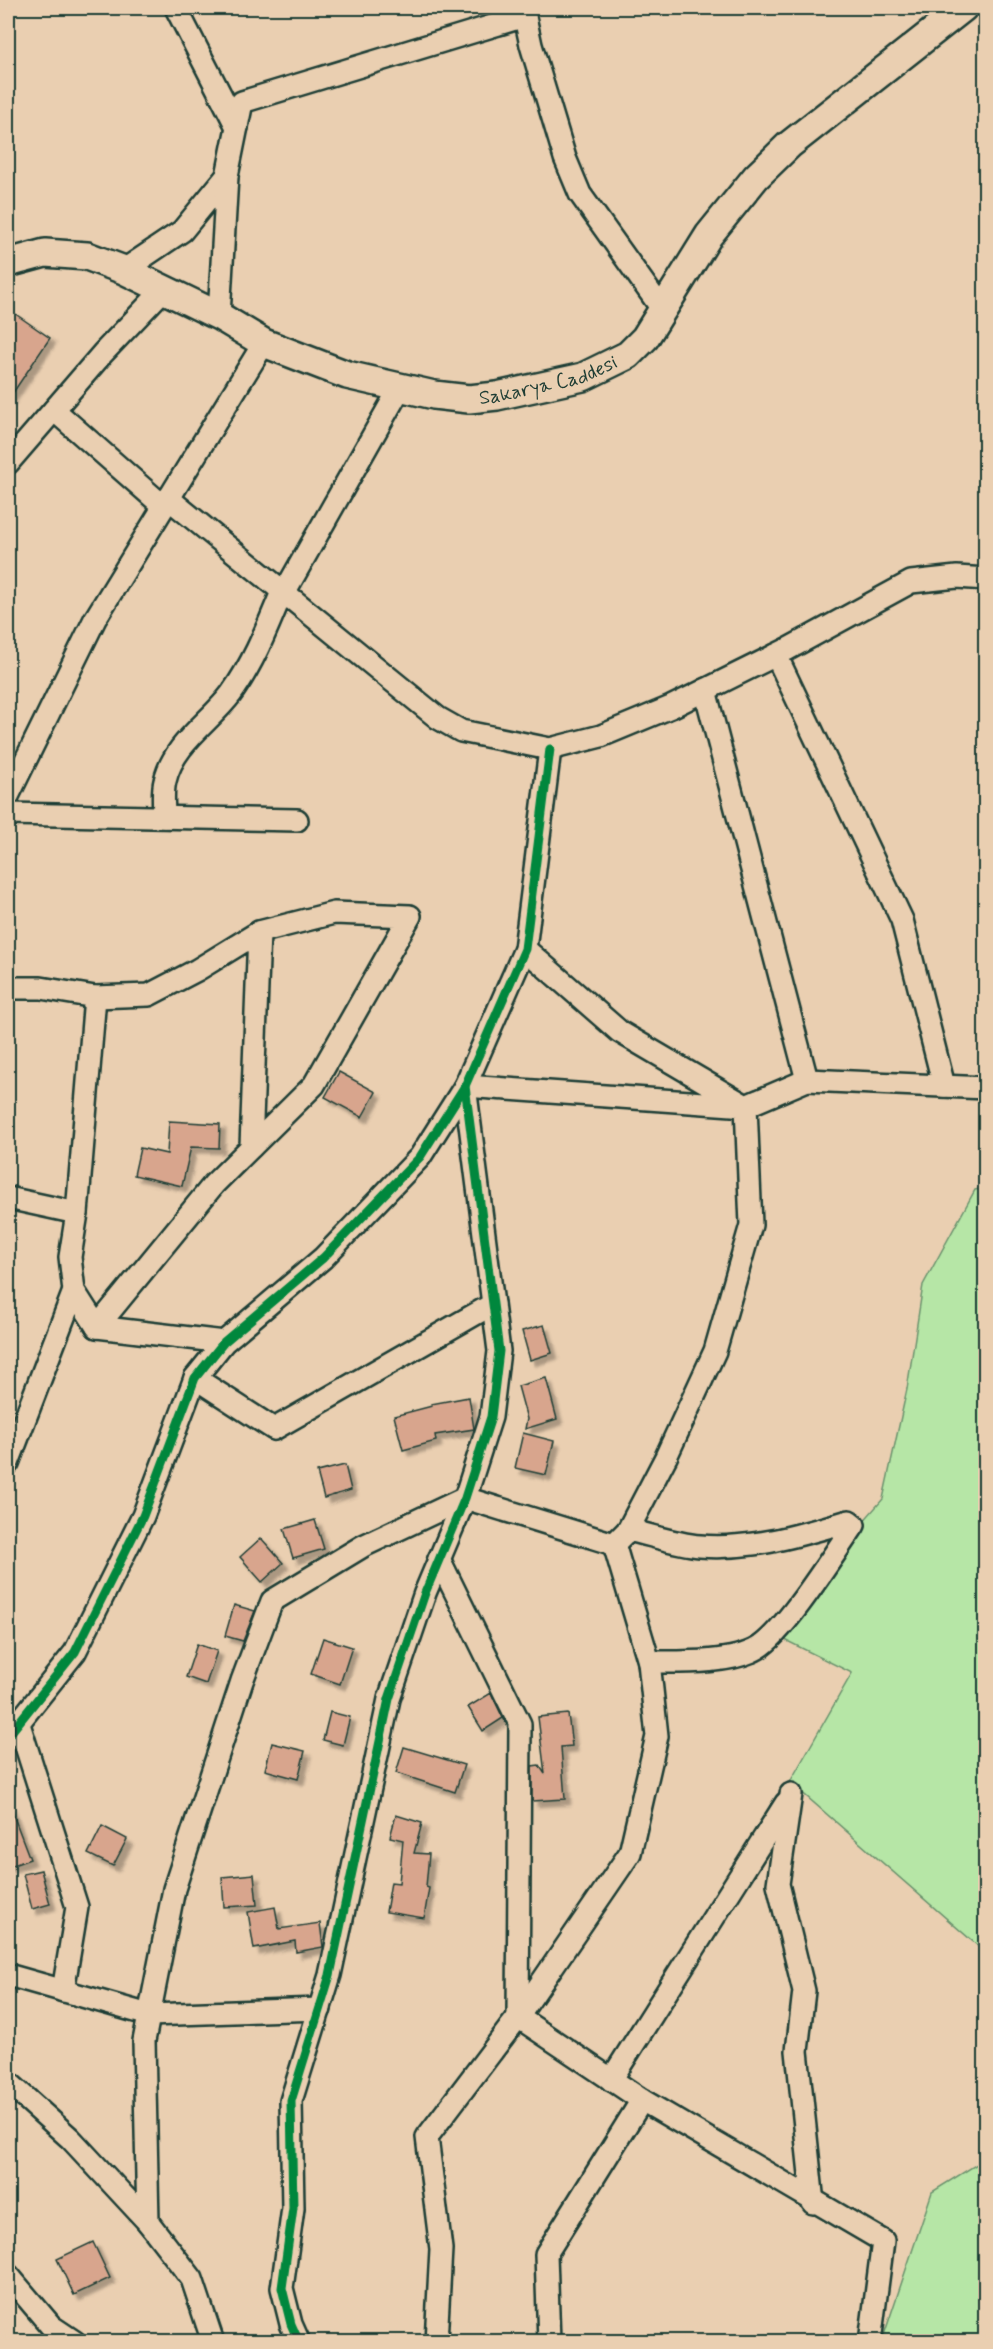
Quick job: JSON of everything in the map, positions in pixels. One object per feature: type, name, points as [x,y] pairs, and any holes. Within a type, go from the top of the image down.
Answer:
[{"type":"street","points":[[176,8],[237,127]]},
{"type":"street","name":"Sakarya Caddesi","points":[[8,263],[45,253],[87,256],[124,270],[219,316],[264,343],[347,375],[434,395],[469,399],[497,396],[583,377],[628,355],[645,338],[709,235],[756,177],[789,145],[950,11]]},
{"type":"street","points":[[219,316],[227,177],[242,102],[524,12],[565,158],[580,194],[662,309]]},
{"type":"street","points":[[124,270],[182,231],[227,177]]},
{"type":"street","points":[[8,463],[103,353],[164,291]]},
{"type":"street","points":[[8,796],[95,619],[264,343]]},
{"type":"street","points":[[164,818],[165,781],[172,764],[187,740],[230,696],[256,656],[283,593],[400,388]]},
{"type":"street","points":[[54,410],[438,718],[461,731],[550,749],[601,736],[705,690],[776,656],[911,582],[957,577],[986,579]]},
{"type":"street","points":[[776,656],[902,920],[944,1086]]},
{"type":"street","points":[[705,690],[807,1080]]},
{"type":"street","points":[[63,1991],[77,1907],[13,1728],[75,1652],[143,1516],[195,1378],[224,1342],[323,1258],[420,1157],[465,1086],[525,949],[550,749]]},
{"type":"street","points":[[8,814],[297,820]]},
{"type":"street","points":[[8,988],[41,988],[95,997],[148,995],[197,970],[259,932],[334,913],[410,916],[314,1085],[214,1184],[97,1327]]},
{"type":"street","points":[[251,1147],[259,932]]},
{"type":"street","points":[[525,949],[620,1032],[746,1106]]},
{"type":"street","points":[[95,997],[70,1257],[74,1291],[97,1327]]},
{"type":"street","points":[[465,1086],[746,1106],[807,1080],[986,1088]]},
{"type":"street","points":[[299,2342],[291,2324],[282,2288],[293,2208],[291,2101],[330,1975],[389,1699],[425,1593],[465,1498],[491,1417],[499,1351],[465,1086]]},
{"type":"street","points":[[436,2342],[441,2249],[427,2137],[518,2016],[630,1853],[657,1736],[648,1662],[621,1537],[666,1457],[714,1351],[751,1225],[746,1106]]},
{"type":"street","points":[[8,1198],[76,1213]]},
{"type":"street","points":[[8,1463],[16,1422],[74,1291]]},
{"type":"street","points":[[195,1378],[274,1429],[493,1304]]},
{"type":"street","points":[[97,1327],[224,1342]]},
{"type":"street","points":[[148,2222],[144,2041],[174,1889],[242,1681],[272,1601],[363,1546],[465,1498],[621,1537],[699,1546],[750,1546],[799,1536],[849,1521],[854,1525],[784,1623],[757,1649],[711,1662],[648,1662]]},
{"type":"street","points":[[439,1559],[520,1724],[518,2016]]},
{"type":"street","points":[[611,2080],[791,1794],[778,1884],[804,1991],[797,2051],[813,2202]]},
{"type":"street","points":[[8,1975],[149,2015],[320,2009]]},
{"type":"street","points":[[518,2016],[642,2100],[883,2241],[870,2342]]},
{"type":"street","points":[[8,2082],[71,2139],[148,2222],[192,2279],[213,2342]]},
{"type":"street","points":[[549,2342],[546,2254],[642,2100]]},
{"type":"street","points":[[8,2275],[51,2326],[75,2342]]},
{"type":"green space","points":[[985,1188],[985,1952],[790,1782],[852,1673],[767,1631],[883,1499],[907,1389],[923,1285],[975,1190]]},
{"type":"green space","points":[[985,2159],[985,2341],[882,2341],[932,2192]]},
{"type":"building","points":[[14,313],[50,338],[8,400],[8,322]]},
{"type":"building","points":[[339,1072],[376,1092],[362,1117],[325,1097]]},
{"type":"building","points":[[169,1121],[220,1124],[219,1148],[191,1147],[182,1186],[134,1175],[140,1148],[167,1154]]},
{"type":"building","points":[[544,1325],[552,1353],[530,1360],[522,1331]]},
{"type":"building","points":[[546,1378],[557,1419],[525,1429],[527,1419],[518,1386]]},
{"type":"building","points":[[469,1397],[474,1429],[435,1435],[436,1441],[403,1450],[394,1416],[432,1406],[431,1404]]},
{"type":"building","points":[[523,1433],[554,1441],[546,1475],[515,1468]]},
{"type":"building","points":[[345,1465],[351,1490],[324,1498],[317,1472]]},
{"type":"building","points":[[315,1520],[324,1549],[293,1558],[284,1529]]},
{"type":"building","points":[[261,1538],[283,1563],[262,1582],[240,1557]]},
{"type":"building","points":[[234,1605],[255,1611],[243,1641],[225,1636]]},
{"type":"building","points":[[323,1638],[352,1647],[340,1684],[311,1674]]},
{"type":"building","points":[[197,1644],[217,1651],[206,1684],[186,1677]]},
{"type":"building","points":[[491,1693],[503,1718],[483,1731],[468,1707]]},
{"type":"building","points":[[330,1712],[350,1717],[343,1745],[323,1740]]},
{"type":"building","points":[[568,1714],[572,1746],[561,1747],[565,1799],[532,1801],[532,1766],[539,1765],[545,1774],[538,1717]]},
{"type":"building","points":[[272,1743],[305,1751],[298,1779],[265,1770]]},
{"type":"building","points":[[404,1747],[464,1765],[455,1792],[396,1773]]},
{"type":"building","points":[[8,1804],[30,1859],[8,1867]]},
{"type":"building","points":[[396,1815],[422,1823],[414,1853],[429,1854],[426,1887],[429,1888],[424,1918],[386,1912],[391,1882],[399,1883],[403,1840],[390,1837]]},
{"type":"building","points":[[102,1826],[127,1839],[113,1866],[88,1854]]},
{"type":"building","points":[[41,1870],[50,1904],[32,1909],[23,1874]]},
{"type":"building","points":[[254,1874],[257,1905],[224,1907],[222,1877]]},
{"type":"building","points":[[275,1907],[279,1929],[320,1923],[323,1947],[296,1952],[295,1941],[254,1949],[248,1912]]},
{"type":"building","points":[[93,2242],[110,2278],[74,2295],[57,2259]]},
{"type":"cycle path","points":[[8,1736],[75,1652],[143,1516],[195,1378],[224,1342],[323,1258],[420,1157],[465,1086],[525,949],[550,749]]},
{"type":"cycle path","points":[[299,2342],[291,2324],[282,2288],[293,2208],[291,2101],[330,1975],[389,1699],[425,1593],[465,1498],[491,1417],[499,1351],[465,1086]]}]
